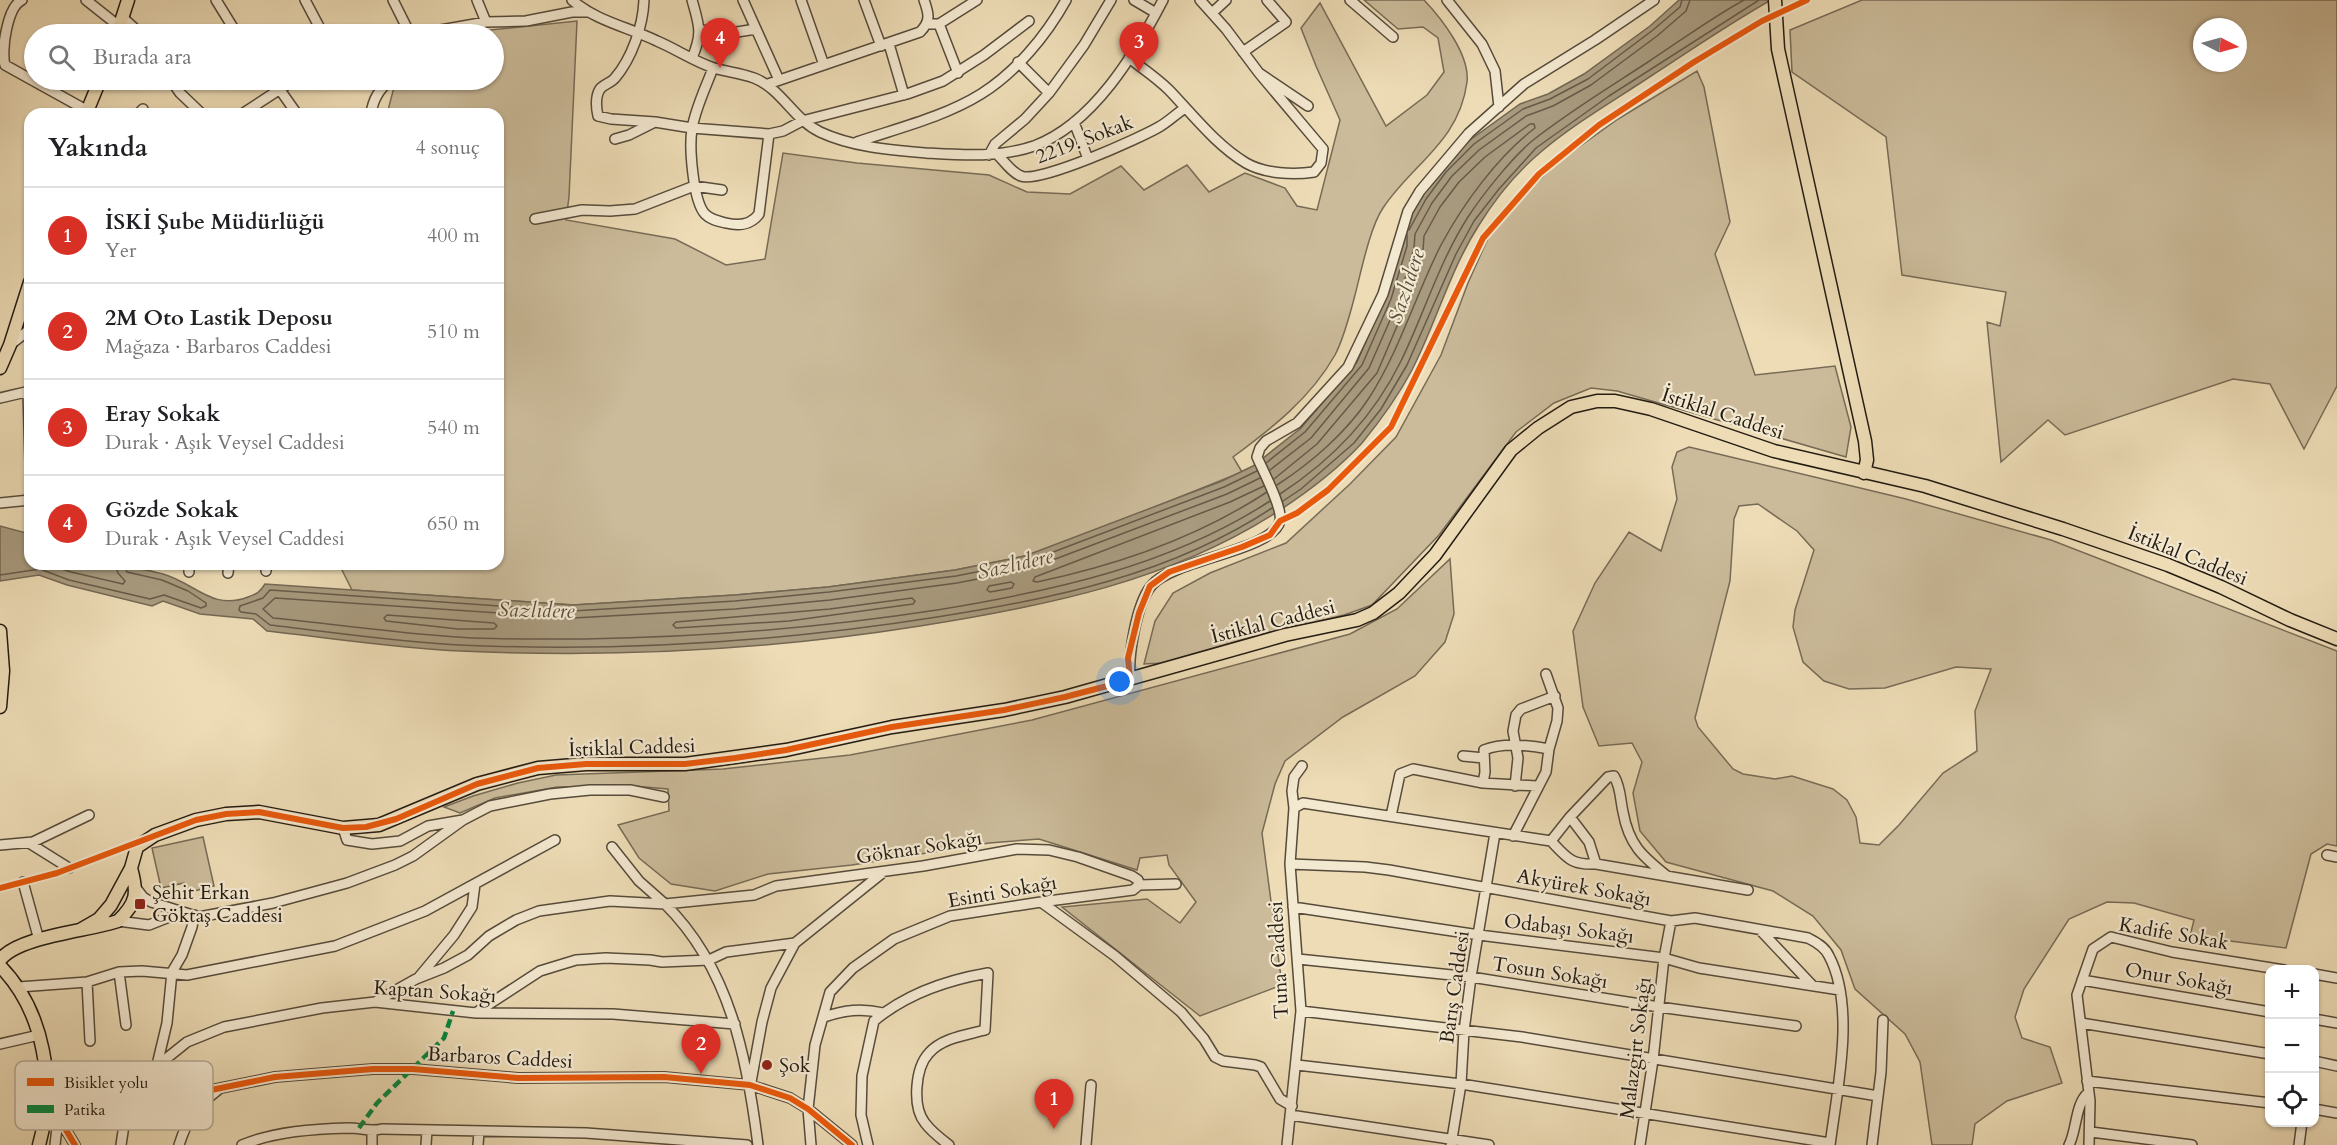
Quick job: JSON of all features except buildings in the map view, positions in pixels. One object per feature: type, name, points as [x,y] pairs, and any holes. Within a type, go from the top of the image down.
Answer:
[{"type":"main road","points":[[121,24],[128,0]]},
{"type":"main road","points":[[1775,0],[1778,49],[1865,441],[1867,460],[1864,473]]},
{"type":"main road","points":[[89,108],[96,90]]},
{"type":"main road","points":[[0,368],[24,301]]},
{"type":"main road","name":"İstiklal Caddesi","points":[[80,930],[99,919],[108,909],[131,868],[137,847],[144,841],[196,820],[226,814],[259,812],[343,828],[379,825],[477,784],[538,768],[586,764],[685,764],[786,750],[892,727],[1004,710],[1065,697],[1285,635],[1357,620],[1373,614],[1399,594],[1435,555],[1511,450],[1538,428],[1570,407],[1605,400],[1651,409],[1774,451],[1918,484],[2063,529],[2168,565],[2337,639]]},
{"type":"main road","points":[[0,631],[0,707]]},
{"type":"main road","points":[[108,909],[109,917],[118,921],[128,912],[134,902],[136,888],[131,868]]},
{"type":"main road","points":[[122,885],[130,883],[136,888]]},
{"type":"main road","name":"İstiklal Caddesi","points":[[0,960],[12,950],[39,940],[118,921]]},
{"type":"main road","points":[[0,966],[19,987],[39,1035],[43,1061]]},
{"type":"main road","points":[[39,1145],[42,1130]]},
{"type":"street","points":[[22,0],[17,2],[13,11],[2,53],[4,65],[24,76]]},
{"type":"street","points":[[86,0],[117,24]]},
{"type":"street","points":[[216,0],[231,24]]},
{"type":"street","points":[[305,0],[318,24]]},
{"type":"street","points":[[393,0],[405,24]]},
{"type":"street","points":[[477,0],[486,22]]},
{"type":"street","points":[[645,0],[639,34],[614,79],[601,87],[597,96],[598,116],[692,128],[769,134],[783,131],[802,121],[904,95],[943,81],[984,55],[1029,21]]},
{"type":"street","points":[[692,0],[700,30],[699,41],[692,58]]},
{"type":"street","points":[[801,0],[824,65]]},
{"type":"street","points":[[864,0],[885,45],[904,95]]},
{"type":"street","points":[[924,0],[929,14],[927,24]]},
{"type":"street","points":[[956,0],[961,9]]},
{"type":"street","points":[[768,84],[910,37],[927,24],[939,24],[977,0]]},
{"type":"street","points":[[855,143],[956,107],[981,93],[1041,39],[1066,0]]},
{"type":"street","points":[[993,155],[995,144],[1025,120],[1049,93],[1084,45],[1111,0]]},
{"type":"street","points":[[1134,0],[1156,13]]},
{"type":"street","points":[[576,1],[586,12],[713,68],[752,77],[768,84],[802,121],[820,132],[855,143],[889,150],[993,155],[1034,146],[1065,130],[1074,122],[1109,86],[1129,58],[1163,0]]},
{"type":"street","points":[[1129,58],[1167,88],[1201,125],[1248,164],[1273,172],[1299,174],[1314,172],[1321,163],[1323,149],[1200,0]]},
{"type":"street","points":[[1212,13],[1226,0]]},
{"type":"street","points":[[1243,52],[1286,22],[1267,0]]},
{"type":"street","points":[[1350,0],[1393,37]]},
{"type":"street","points":[[1448,0],[1482,44],[1495,71],[1499,106]]},
{"type":"street","points":[[1130,680],[1128,658],[1139,613],[1150,586],[1169,572],[1270,535],[1278,526],[1281,514],[1257,457],[1260,448],[1266,441],[1297,423],[1348,367],[1383,294],[1408,211],[1420,191],[1469,133],[1524,84],[1654,0]]},
{"type":"street","points":[[746,1],[779,80]]},
{"type":"street","points":[[475,24],[526,21],[586,12]]},
{"type":"street","points":[[939,24],[958,73]]},
{"type":"street","points":[[700,30],[737,32],[756,29]]},
{"type":"street","points":[[1018,62],[1049,93]]},
{"type":"street","points":[[713,68],[692,128],[691,150],[694,186],[704,213],[713,220],[738,226],[755,219],[759,214],[769,134]]},
{"type":"street","points":[[1259,73],[1308,106]]},
{"type":"street","points":[[48,90],[80,108]]},
{"type":"street","points":[[178,90],[196,108]]},
{"type":"street","points":[[251,108],[278,90]]},
{"type":"street","points":[[282,90],[293,108]]},
{"type":"street","points":[[372,108],[379,90]]},
{"type":"street","name":"2219. Sokak","points":[[993,155],[1021,176],[1034,178],[1088,159],[1161,127],[1185,108]]},
{"type":"street","points":[[615,139],[655,122]]},
{"type":"street","points":[[1074,122],[1088,159]]},
{"type":"street","points":[[535,219],[582,210],[635,209],[694,186],[722,190]]},
{"type":"street","points":[[10,345],[24,334]]},
{"type":"street","points":[[0,398],[24,393]]},
{"type":"street","points":[[0,503],[24,501]]},
{"type":"street","points":[[1513,836],[1546,772],[1549,749],[1557,721],[1558,708],[1546,674]]},
{"type":"street","points":[[1515,786],[1518,758],[1513,731],[1516,715],[1521,709],[1555,696]]},
{"type":"street","points":[[1483,783],[1484,750],[1494,746],[1527,745],[1549,749]]},
{"type":"street","points":[[1463,756],[1484,758]]},
{"type":"street","name":"Tuna Caddesi","points":[[1287,1145],[1301,1011],[1290,864],[1294,808],[1292,791],[1294,777],[1302,766]]},
{"type":"street","points":[[1391,816],[1401,774],[1413,769],[1483,783],[1537,786]]},
{"type":"street","points":[[1551,841],[1608,777],[1614,776],[1619,785],[1628,832],[1639,853],[1667,876]]},
{"type":"street","points":[[136,888],[143,897],[151,902],[194,915],[208,916],[273,903],[374,874],[413,856],[464,820],[490,806],[550,794],[590,790],[630,790],[664,797]]},
{"type":"street","points":[[1294,808],[1303,803],[1551,841],[1570,861],[1580,865],[1596,864],[1748,890]]},
{"type":"street","points":[[0,845],[29,843],[48,837],[89,815]]},
{"type":"street","points":[[1570,817],[1589,842],[1596,864]]},
{"type":"street","points":[[343,828],[347,840],[372,844],[400,841],[428,826],[464,820]]},
{"type":"street","name":"Barış Caddesi","points":[[1452,1142],[1461,1084],[1464,1031],[1471,977],[1495,833]]},
{"type":"street","points":[[19,987],[87,982],[119,972],[171,972],[187,975],[335,946],[390,927],[425,911],[555,840]]},
{"type":"street","points":[[29,843],[69,868]]},
{"type":"street","points":[[612,847],[639,881],[682,921],[709,960],[735,1024],[750,1085],[758,1145]]},
{"type":"street","name":"Göknar Sokağı","points":[[665,904],[754,895],[776,886],[883,872],[1017,849],[1049,850],[1078,857],[1132,876],[1138,880],[1139,885]]},
{"type":"street","points":[[2327,855],[2337,857]]},
{"type":"street","name":"Akyürek Sokağı","points":[[1290,864],[1365,867],[1671,921],[1695,918],[1808,938],[1818,943],[1829,954],[1840,990],[1842,1045],[1830,1144]]},
{"type":"street","points":[[750,1085],[771,988],[795,943],[883,872]]},
{"type":"street","points":[[23,882],[39,940]]},
{"type":"street","points":[[416,980],[454,935],[472,907],[475,884]]},
{"type":"street","name":"Esinti Sokağı","points":[[811,1145],[808,1108],[815,1045],[830,992],[853,968],[894,939],[950,916],[1133,890],[1139,885],[1176,884]]},
{"type":"street","points":[[375,1002],[468,955],[489,936],[516,920],[539,911],[610,901],[665,904]]},
{"type":"street","points":[[1041,902],[1115,956],[1181,1012],[1204,1039],[1215,1057],[1223,1061],[1261,1067],[1280,1099],[1291,1110],[1452,1142],[1489,1145]]},
{"type":"street","name":"Odabaşı Sokağı","points":[[1293,907],[1479,935],[1664,958],[1699,968],[1840,990]]},
{"type":"street","points":[[118,921],[149,925],[182,912]]},
{"type":"street","points":[[157,1061],[167,1023],[171,972],[185,946],[194,915]]},
{"type":"street","name":"Malazgirt Sokağı","points":[[1640,1145],[1653,1060],[1664,958],[1671,921]]},
{"type":"street","points":[[1760,930],[1812,986]]},
{"type":"street","name":"Kadife Sokak","points":[[2090,1145],[2087,1081],[2077,995],[2093,949],[2111,937],[2172,952],[2265,966]]},
{"type":"street","points":[[476,1013],[540,971],[576,960],[606,958],[662,962],[709,960],[726,952],[795,943]]},
{"type":"street","name":"Tosun Sokağı","points":[[1298,959],[1471,977],[1796,1026]]},
{"type":"street","points":[[119,972],[126,1025]]},
{"type":"street","points":[[868,1145],[861,1114],[862,1076],[874,1021],[883,1013],[933,986],[988,973],[984,1030],[953,1038],[930,1051],[922,1061],[918,1078],[916,1099],[923,1122],[949,1145]]},
{"type":"street","points":[[2319,975],[2337,978]]},
{"type":"street","name":"Onur Sokağı","points":[[2082,980],[2265,1011]]},
{"type":"street","points":[[87,982],[90,1041]]},
{"type":"street","name":"Kaptan Sokağı","points":[[165,1061],[187,1042],[224,1027],[322,1008],[375,1002],[476,1013],[613,1014],[735,1024]]},
{"type":"street","points":[[824,1017],[846,1010],[866,1009],[883,1013]]},
{"type":"street","points":[[1301,1011],[1522,1037],[1878,1096]]},
{"type":"street","points":[[1872,1145],[1881,1072],[1883,1020]]},
{"type":"street","points":[[2319,1020],[2337,1023]]},
{"type":"street","points":[[2081,1023],[2265,1053]]},
{"type":"street","points":[[0,1044],[39,1035]]},
{"type":"street","points":[[2319,1063],[2337,1066]]},
{"type":"street","points":[[1297,1065],[1461,1084],[1830,1144]]},
{"type":"street","name":"Barbaros Caddesi","points":[[213,1089],[286,1076],[373,1069],[413,1069],[518,1078],[664,1077],[750,1085],[790,1098],[808,1108],[852,1145]]},
{"type":"street","points":[[2087,1081],[2265,1102]]},
{"type":"street","points":[[1086,1145],[1091,1085]]},
{"type":"street","points":[[213,1093],[220,1088]]},
{"type":"street","points":[[2069,1145],[2074,1134],[2080,1105],[2088,1093]]},
{"type":"street","points":[[2319,1110],[2337,1113]]},
{"type":"street","points":[[2299,1145],[2301,1127]]},
{"type":"street","points":[[242,1145],[288,1133],[359,1128],[372,1131],[382,1129],[586,1133],[646,1142],[747,1145]]},
{"type":"street","points":[[55,1145],[57,1130]]},
{"type":"street","points":[[65,1130],[75,1145]]},
{"type":"street","name":"Kaptan Sokağı","points":[[121,1145],[123,1130]]},
{"type":"street","points":[[179,1145],[184,1130]]},
{"type":"street","points":[[426,1145],[427,1130]]},
{"type":"street","points":[[372,1131],[372,1145]]},
{"type":"street","points":[[478,1145],[479,1132]]},
{"type":"street","points":[[2091,1132],[2192,1145]]},
{"type":"street","points":[[586,1133],[586,1145]]},
{"type":"shaded area","points":[[1364,0],[1424,0],[1446,27],[1464,60],[1467,82],[1462,103],[1455,121],[1445,136],[1395,192],[1378,216],[1366,250],[1346,326],[1335,355],[1314,385],[1289,412],[1233,457],[1242,472],[1075,539],[1025,556],[955,570],[828,587],[573,605],[352,590],[342,570],[504,570],[504,108],[389,108],[394,90],[504,90],[504,29],[577,21],[566,220],[675,239],[726,265],[765,259],[783,153],[857,163],[989,175],[1027,192],[1070,194],[1121,166],[1144,190],[1187,165],[1209,192],[1245,173],[1285,188],[1297,206],[1317,210],[1340,120],[1301,28],[1320,3],[1386,126],[1427,95],[1444,72],[1438,38],[1423,27],[1398,29]]},
{"type":"shaded area","points":[[1862,0],[2337,0],[2337,386],[2304,449],[2270,384],[2233,379],[2065,435],[2048,420],[2001,462],[1987,322],[2000,326],[2006,292],[1902,275],[1886,137],[1792,72],[1790,30]]},
{"type":"shaded area","points":[[1697,71],[1704,87],[1730,222],[1715,254],[1755,375],[1835,366],[1851,427],[1846,457],[1617,391],[1591,388],[1554,403],[1516,432],[1439,535],[1372,605],[1344,615],[1163,663],[1144,664],[1155,621],[1173,593],[1210,573],[1286,543],[1350,484],[1396,437],[1441,355],[1468,283],[1489,236],[1528,191],[1558,162],[1618,119]]},
{"type":"shaded area","points":[[1689,447],[1906,499],[2051,540],[2337,651],[2337,846],[2327,844],[2311,854],[2286,948],[2190,936],[2194,920],[2134,903],[2107,902],[2069,919],[2024,989],[2015,1017],[2022,1038],[2050,1047],[2062,1083],[2007,1101],[1975,1124],[1972,1145],[1932,1145],[1920,1062],[1905,1034],[1855,989],[1841,950],[1813,916],[1773,891],[1666,862],[1640,831],[1633,793],[1642,762],[1632,743],[1599,746],[1583,707],[1573,631],[1595,583],[1629,532],[1661,551],[1677,499],[1672,467],[1677,452]],"holes":[[[1758,504],[1797,531],[1814,550],[1795,610],[1793,627],[1803,662],[1824,681],[1849,689],[1885,688],[1956,667],[1991,669],[1975,711],[1977,751],[1943,773],[1879,845],[1860,843],[1856,817],[1847,800],[1833,789],[1792,776],[1775,779],[1743,774],[1733,769],[1698,727],[1695,718],[1730,581],[1734,519],[1739,506]]]},
{"type":"shaded area","points":[[1450,559],[1454,614],[1445,642],[1415,676],[1343,717],[1285,761],[1275,784],[1262,833],[1282,985],[1200,1016],[1062,907],[1147,899],[1180,923],[1196,902],[1169,865],[1167,855],[1140,858],[1137,870],[1039,839],[989,843],[852,865],[768,874],[715,891],[671,884],[639,858],[618,825],[669,811],[668,789],[633,786],[557,787],[495,798],[460,813],[444,807],[518,783],[556,775],[723,769],[850,755],[1032,720],[1350,634],[1397,609]]},
{"type":"shaded area","points":[[203,837],[214,886],[186,893],[184,883],[161,888],[152,848]]},
{"type":"water","name":"Sazlıdere","points":[[1679,0],[1771,0],[1581,121],[1542,151],[1516,176],[1492,205],[1469,242],[1451,278],[1421,352],[1401,389],[1362,443],[1343,462],[1291,503],[1239,535],[1152,573],[1061,599],[1014,609],[863,634],[691,650],[576,653],[437,650],[267,631],[253,619],[200,614],[163,601],[152,606],[67,585],[39,575],[0,581],[0,526],[24,532],[24,570],[145,570],[174,578],[204,594],[224,601],[256,594],[265,584],[573,605],[828,587],[955,570],[1025,556],[1222,481],[1253,466],[1301,428],[1357,362],[1385,297],[1401,230],[1421,196],[1442,168],[1470,140],[1520,104],[1548,94],[1584,74],[1650,26]]},
{"type":"marked path","points":[[359,1128],[377,1103],[444,1038],[453,1011]]},
{"type":"cycle path","points":[[0,888],[57,873],[196,820],[226,814],[259,812],[343,828],[366,827],[396,819],[477,784],[538,768],[586,764],[685,764],[735,758],[786,750],[892,727],[1004,710],[1130,680],[1128,658],[1139,613],[1150,586],[1169,572],[1270,535],[1280,521],[1297,513],[1328,490],[1391,427],[1483,238],[1539,174],[1599,125],[1694,62],[1762,21],[1807,0]]},
{"type":"cycle path","points":[[213,1090],[275,1077],[373,1069],[413,1069],[518,1078],[664,1077],[750,1085],[790,1098],[808,1109],[852,1145]]},
{"type":"cycle path","points":[[66,1130],[75,1145]]},
{"type":"place","name":"Gözde Sokak","points":[[720,68]]},
{"type":"place","name":"Eray Sokak","points":[[1139,72]]},
{"type":"place","name":"Şehit Erkan Göktaş Caddesi","points":[[140,904]]},
{"type":"place","name":"Şok","points":[[767,1065]]},
{"type":"place","name":"2M Oto Lastik Deposu","points":[[701,1074]]},
{"type":"place","name":"İSKİ Şube Müdürlüğü","points":[[1054,1129]]}]
